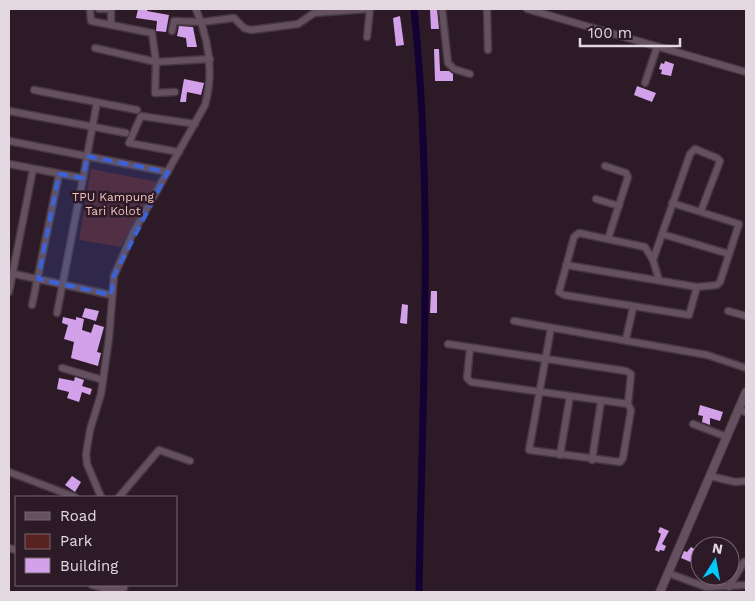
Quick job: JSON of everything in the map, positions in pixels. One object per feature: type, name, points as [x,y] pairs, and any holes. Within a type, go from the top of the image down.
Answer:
[{"type":"street","points":[[90,9],[91,21],[152,33],[156,62],[155,93],[175,92]]},
{"type":"street","points":[[99,9],[111,9],[111,25]]},
{"type":"street","points":[[101,496],[87,464],[86,454],[103,380],[109,338],[114,276],[120,259],[150,201],[205,105],[211,85],[210,59],[202,22],[196,9]]},
{"type":"street","points":[[172,31],[174,20],[202,22],[234,18],[245,29],[251,30],[298,24],[314,13],[368,9],[367,37]]},
{"type":"street","points":[[442,9],[448,63],[454,69],[470,74]]},
{"type":"street","points":[[487,9],[488,50]]},
{"type":"street","points":[[527,9],[746,72]]},
{"type":"street","points":[[645,83],[657,47]]},
{"type":"street","points":[[95,48],[156,62],[210,59]]},
{"type":"street","points":[[34,90],[137,110]]},
{"type":"street","points":[[57,313],[97,102]]},
{"type":"street","points":[[9,111],[126,134]]},
{"type":"street","points":[[179,152],[128,143],[141,116],[195,124]]},
{"type":"street","points":[[9,140],[168,172]]},
{"type":"street","points":[[653,260],[690,154],[695,150],[717,158],[720,161],[701,211]]},
{"type":"street","points":[[9,165],[83,178]]},
{"type":"street","points":[[605,166],[628,176],[608,239]]},
{"type":"street","points":[[9,292],[11,273],[33,168]]},
{"type":"street","points":[[32,305],[58,174]]},
{"type":"street","points":[[596,199],[620,206]]},
{"type":"street","points":[[566,265],[697,286],[717,285],[720,282],[739,224],[672,203]]},
{"type":"street","points":[[659,280],[653,260],[645,246],[576,234],[559,290],[562,294],[633,308],[688,316],[691,313],[697,286]]},
{"type":"street","points":[[662,234],[729,254]]},
{"type":"street","points":[[11,273],[111,295]]},
{"type":"street","points":[[626,339],[633,308]]},
{"type":"street","points":[[728,311],[746,316]]},
{"type":"street","points":[[514,321],[626,339],[707,355],[746,368]]},
{"type":"street","points":[[448,344],[545,360],[626,371],[631,374],[628,404],[631,410],[622,460],[619,463],[560,456],[529,449],[538,391],[545,360],[551,328]]},
{"type":"street","points":[[470,348],[467,378],[469,380],[628,404]]},
{"type":"street","points":[[62,368],[103,380]]},
{"type":"street","points":[[660,592],[727,437],[742,411],[746,392]]},
{"type":"street","points":[[560,456],[570,396]]},
{"type":"street","points":[[592,460],[601,401]]},
{"type":"street","points":[[693,424],[727,437]]},
{"type":"street","points":[[120,496],[159,450],[190,461]]},
{"type":"street","points":[[9,472],[72,496]]},
{"type":"street","points":[[710,476],[735,482],[746,481]]},
{"type":"street","points":[[729,587],[744,562]]},
{"type":"street","points":[[668,573],[706,587],[746,585]]},
{"type":"street","points":[[96,586],[123,588]]},
{"type":"highlighted area","points":[[87,156],[168,172],[114,276],[111,295],[38,279],[59,174],[83,178]]},
{"type":"green space","name":"TPU Kampung Tari Kolot","points":[[91,169],[158,182],[121,247],[79,240]]},
{"type":"building","points":[[138,9],[148,9],[147,11],[169,15],[166,32],[156,31],[157,21],[136,18]]},
{"type":"building","points":[[437,9],[439,29],[431,29],[430,10]]},
{"type":"building","points":[[400,16],[404,45],[396,46],[393,18]]},
{"type":"building","points":[[179,26],[193,27],[197,47],[187,47],[186,38],[177,36]]},
{"type":"building","points":[[434,49],[439,49],[440,71],[449,71],[453,74],[453,81],[435,81]]},
{"type":"building","points":[[665,61],[674,64],[671,76],[661,74],[662,70],[659,69],[661,63],[664,64]]},
{"type":"building","points":[[184,79],[204,83],[201,95],[187,92],[186,102],[180,102]]},
{"type":"building","points":[[637,86],[656,93],[652,102],[634,95]]},
{"type":"building","points":[[431,291],[437,291],[437,313],[430,313]]},
{"type":"building","points":[[402,304],[408,305],[407,324],[400,323]]},
{"type":"building","points":[[85,308],[99,311],[96,321],[82,317]]},
{"type":"building","points":[[63,317],[76,320],[76,317],[84,319],[82,330],[91,333],[94,324],[104,327],[97,352],[101,353],[98,366],[71,358],[74,342],[64,339],[68,325],[62,323]]},
{"type":"building","points":[[75,377],[84,380],[82,386],[92,389],[90,395],[82,392],[79,402],[67,398],[69,392],[57,389],[59,378],[74,381]]},
{"type":"building","points":[[700,405],[723,412],[720,421],[710,418],[710,425],[702,422],[703,416],[698,415]]},
{"type":"building","points":[[72,476],[81,482],[75,492],[65,485]]},
{"type":"building","points":[[660,527],[669,531],[662,544],[666,546],[664,551],[660,550],[659,552],[655,550],[661,534],[658,532]]},
{"type":"building","points":[[690,548],[690,562],[681,558],[684,551],[687,552]]},
{"type":"waterway","points":[[414,9],[424,154],[425,227],[419,592]]}]
